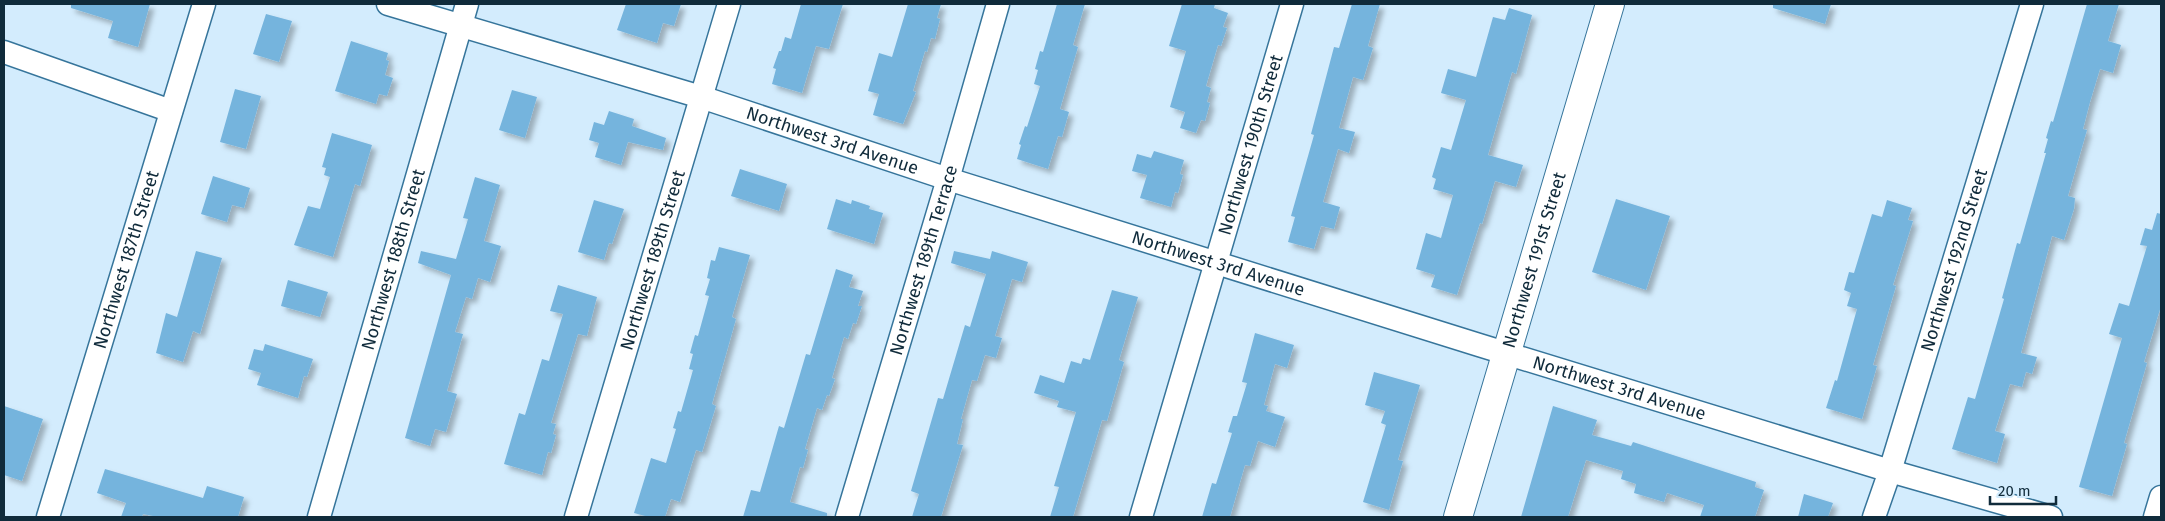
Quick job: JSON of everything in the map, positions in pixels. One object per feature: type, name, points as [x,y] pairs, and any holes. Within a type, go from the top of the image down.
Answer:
[{"type":"street","name":"Northwest 187th Street","points":[[48,517],[204,4]]},
{"type":"street","name":"Northwest 3rd Avenue","points":[[388,4],[464,14],[701,97],[948,179],[1507,354],[1890,471],[2051,517]]},
{"type":"street","name":"Northwest 189th Street","points":[[576,517],[729,4]]},
{"type":"street","name":"Northwest 189th Terrace","points":[[847,517],[998,4]]},
{"type":"street","name":"Northwest 190th Street","points":[[1141,517],[1292,4]]},
{"type":"street","name":"Northwest 191st Street","points":[[1458,517],[1610,4]]},
{"type":"street","name":"Northwest 192nd Street","points":[[1874,517],[1890,471],[2032,4]]},
{"type":"street","name":"Northwest 188th Street","points":[[319,517],[464,14]]},
{"type":"street","points":[[4,52],[171,111]]},
{"type":"street","points":[[2155,517],[2161,497]]},
{"type":"building","points":[[71,4],[150,4],[138,47],[108,38],[113,21],[71,8]]},
{"type":"building","points":[[626,4],[681,4],[674,26],[663,23],[657,43],[617,30]]},
{"type":"building","points":[[801,4],[843,4],[829,49],[816,46],[802,93],[772,84],[776,69],[773,68],[779,51],[781,51],[785,37],[791,39]]},
{"type":"building","points":[[908,4],[941,4],[937,18],[940,19],[935,39],[931,38],[927,52],[925,51],[913,91],[916,92],[903,124],[873,115],[879,94],[868,91],[879,53],[892,57]]},
{"type":"building","points":[[1057,4],[1085,4],[1073,45],[1078,47],[1060,109],[1069,112],[1062,137],[1058,136],[1048,169],[1017,159],[1021,145],[1019,144],[1025,126],[1027,127],[1040,86],[1034,84],[1038,70],[1035,69],[1040,51],[1043,52]]},
{"type":"building","points":[[1182,4],[1215,4],[1214,8],[1228,13],[1223,27],[1227,28],[1221,46],[1218,45],[1206,86],[1211,88],[1207,102],[1210,103],[1205,121],[1201,120],[1196,133],[1180,128],[1185,112],[1170,107],[1186,51],[1169,46]]},
{"type":"building","points":[[1352,4],[1380,4],[1368,46],[1373,48],[1363,80],[1353,77],[1339,128],[1355,132],[1349,153],[1338,149],[1323,202],[1340,207],[1334,229],[1321,226],[1314,249],[1288,242],[1295,217],[1291,216],[1314,135],[1311,134],[1334,47],[1339,48]]},
{"type":"building","points":[[1773,4],[1831,4],[1825,24],[1773,8]]},
{"type":"building","points":[[2087,4],[2119,4],[2108,41],[2121,45],[2113,73],[2100,69],[2090,102],[2083,129],[2087,130],[2068,196],[2075,198],[2074,209],[2064,240],[2052,236],[2021,353],[2037,357],[2032,374],[2026,372],[2022,387],[2010,384],[1995,431],[2005,434],[1997,463],[1952,449],[1968,397],[1975,399],[2004,299],[2002,298],[2017,243],[2020,244],[2046,153],[2044,153],[2048,139],[2046,138],[2051,121],[2053,122]]},
{"type":"building","points":[[1509,8],[1532,15],[1516,74],[1512,72],[1488,155],[1523,165],[1516,187],[1495,181],[1457,295],[1431,287],[1435,275],[1416,269],[1426,233],[1441,238],[1453,195],[1433,189],[1436,179],[1432,177],[1441,147],[1451,150],[1466,100],[1441,93],[1448,69],[1476,77],[1493,17],[1505,20]]},
{"type":"building","points":[[266,14],[292,21],[279,62],[253,54]]},
{"type":"building","points":[[351,41],[388,53],[386,60],[389,61],[385,75],[393,78],[387,96],[379,94],[376,104],[335,91]]},
{"type":"building","points":[[235,89],[261,96],[246,149],[220,142]]},
{"type":"building","points":[[512,90],[537,97],[525,138],[499,130]]},
{"type":"building","points":[[609,111],[634,119],[632,126],[666,138],[663,150],[628,142],[621,165],[595,157],[599,143],[589,140],[594,122],[604,125]]},
{"type":"building","points":[[332,133],[372,145],[360,186],[355,184],[333,257],[294,245],[308,206],[320,209],[330,177],[324,175],[326,168],[322,167]]},
{"type":"building","points":[[1154,151],[1184,160],[1180,174],[1183,175],[1178,193],[1175,192],[1171,207],[1140,198],[1147,175],[1132,171],[1137,154],[1151,158]]},
{"type":"building","points":[[740,169],[787,184],[779,211],[731,196]]},
{"type":"building","points":[[213,176],[250,188],[244,208],[232,205],[227,222],[201,214]]},
{"type":"building","points":[[475,177],[500,185],[484,241],[501,246],[490,282],[478,278],[472,299],[466,297],[455,332],[463,334],[447,391],[457,394],[446,432],[435,429],[430,446],[405,438],[451,275],[418,263],[421,251],[456,259],[468,219],[463,218]]},
{"type":"building","points":[[836,199],[851,204],[852,200],[870,206],[869,209],[883,213],[874,244],[827,229]]},
{"type":"building","points":[[1616,199],[1670,216],[1646,290],[1592,272]]},
{"type":"building","points":[[594,200],[624,209],[612,244],[609,243],[604,260],[578,252]]},
{"type":"building","points":[[1887,200],[1912,208],[1908,220],[1913,221],[1893,285],[1896,286],[1873,365],[1877,366],[1862,419],[1826,408],[1835,380],[1837,381],[1857,309],[1847,306],[1851,293],[1844,290],[1849,272],[1854,273],[1872,214],[1882,217]]},
{"type":"building","points":[[2157,213],[2161,214],[2161,306],[2144,362],[2147,363],[2124,443],[2127,444],[2112,496],[2079,487],[2122,338],[2109,334],[2119,303],[2129,306],[2147,246],[2140,245],[2145,228],[2152,230]]},
{"type":"building","points":[[719,247],[750,255],[732,317],[736,319],[712,404],[716,406],[702,452],[696,450],[680,502],[671,499],[665,517],[649,517],[634,513],[651,458],[666,463],[676,429],[673,428],[678,411],[681,412],[693,370],[689,369],[693,354],[690,353],[695,335],[698,336],[709,296],[705,295],[710,279],[707,278],[711,260],[715,261]]},
{"type":"building","points":[[196,251],[222,258],[200,334],[193,331],[183,362],[156,353],[166,313],[177,317]]},
{"type":"building","points":[[954,251],[990,259],[992,251],[1028,262],[1022,282],[1012,279],[995,336],[1002,338],[996,358],[985,355],[977,381],[972,380],[961,419],[963,419],[957,444],[963,445],[941,517],[912,517],[919,494],[911,491],[938,398],[943,399],[965,325],[970,327],[986,274],[951,263]]},
{"type":"building","points":[[836,269],[853,275],[849,287],[863,291],[858,306],[862,306],[856,324],[853,323],[848,339],[844,337],[832,378],[835,379],[829,396],[827,395],[822,410],[817,408],[805,449],[808,450],[803,468],[800,467],[790,502],[827,513],[827,517],[743,517],[751,490],[760,492],[779,426],[784,428],[806,354],[810,355]]},
{"type":"building","points":[[288,280],[328,292],[320,317],[281,306]]},
{"type":"building","points":[[558,285],[597,297],[587,336],[578,334],[551,423],[556,424],[553,434],[556,435],[551,453],[548,452],[542,475],[504,464],[519,413],[525,415],[542,359],[549,361],[563,314],[550,311]]},
{"type":"building","points":[[1112,290],[1138,297],[1119,360],[1124,362],[1107,421],[1102,420],[1073,517],[1050,517],[1059,487],[1054,486],[1076,412],[1057,407],[1059,401],[1034,393],[1040,375],[1064,383],[1071,361],[1081,364],[1083,358],[1090,360]]},
{"type":"building","points":[[1255,333],[1294,345],[1287,368],[1275,364],[1264,405],[1268,406],[1266,411],[1285,417],[1275,447],[1258,441],[1250,466],[1245,465],[1230,517],[1202,517],[1212,483],[1216,484],[1232,433],[1228,432],[1233,416],[1237,416],[1247,383],[1242,382]]},
{"type":"building","points":[[265,344],[313,359],[307,377],[304,376],[298,398],[257,385],[261,373],[248,369],[254,349],[263,351]]},
{"type":"building","points":[[1374,372],[1420,385],[1398,460],[1403,461],[1389,510],[1363,502],[1386,425],[1381,423],[1385,411],[1365,405]]},
{"type":"building","points":[[4,406],[43,419],[22,481],[4,475]]},
{"type":"building","points":[[1553,406],[1597,420],[1592,435],[1631,446],[1633,442],[1756,482],[1755,487],[1764,490],[1755,517],[1700,517],[1704,505],[1667,493],[1664,502],[1634,493],[1636,484],[1621,479],[1623,471],[1586,460],[1568,517],[1521,517]]},
{"type":"building","points":[[105,469],[203,498],[207,486],[244,497],[238,517],[158,517],[143,514],[142,517],[121,517],[126,503],[97,493]]},
{"type":"building","points":[[1804,494],[1833,503],[1828,517],[1798,517]]}]
